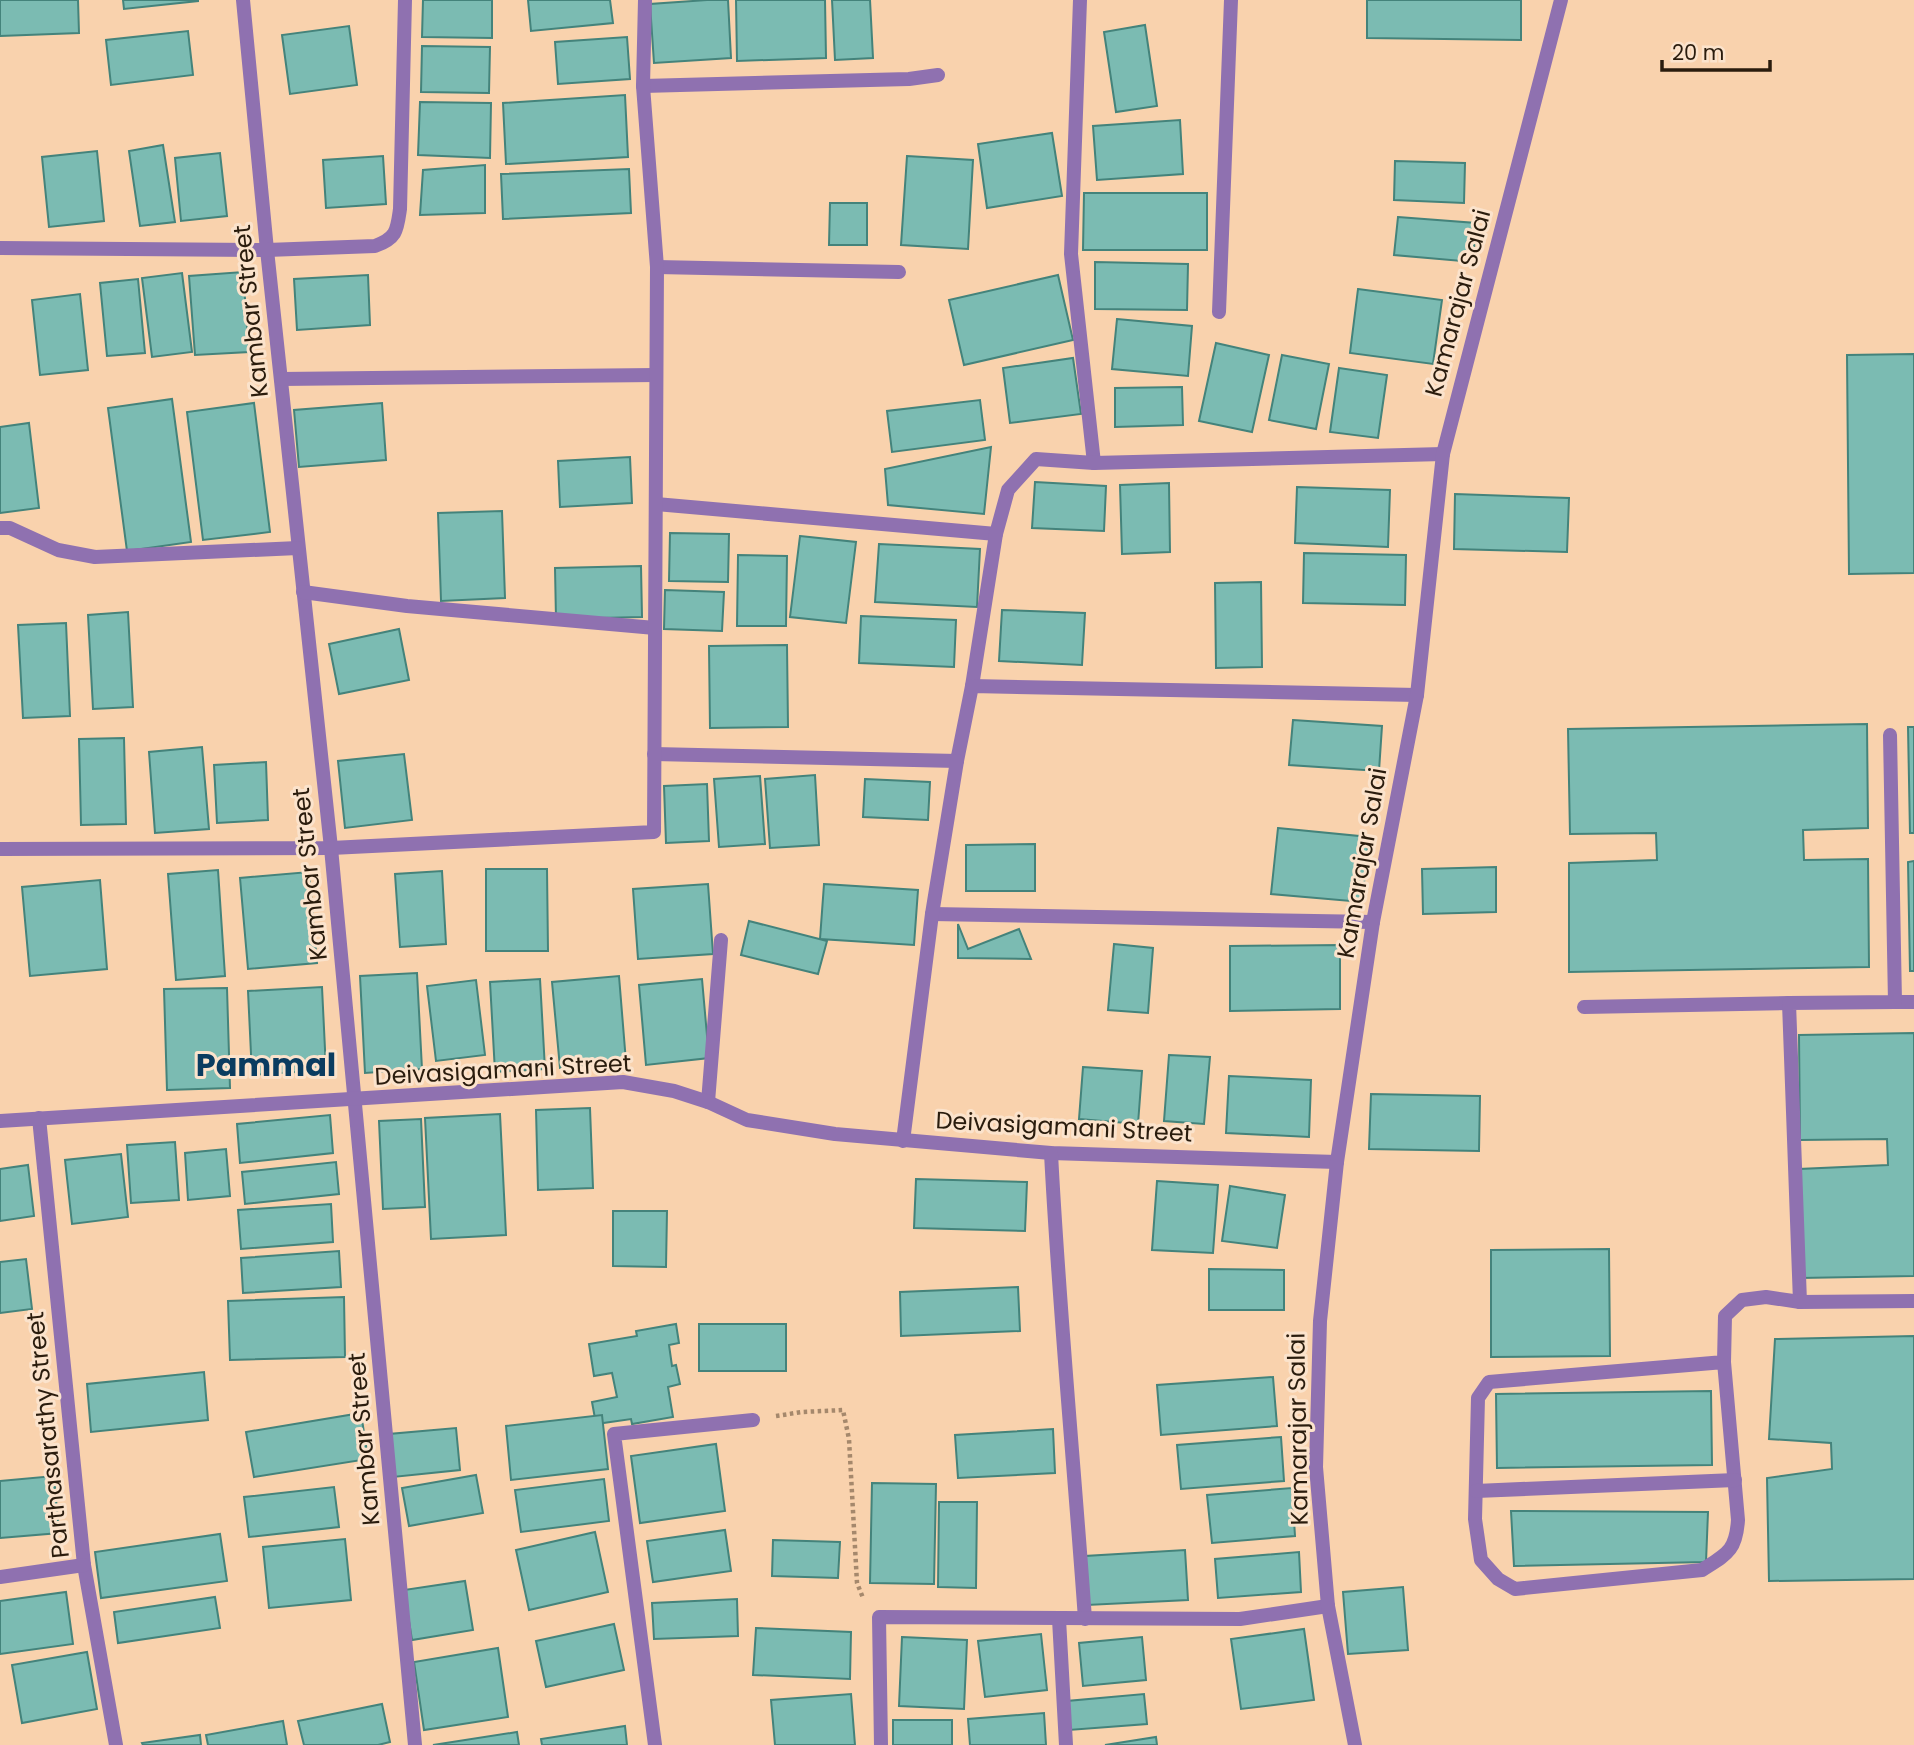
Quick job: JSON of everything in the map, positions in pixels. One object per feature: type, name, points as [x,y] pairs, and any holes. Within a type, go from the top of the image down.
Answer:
[{"type":"street","name":"Kambar Street","points":[[243,0],[331,848],[415,1745]]},
{"type":"street","points":[[0,248],[267,250],[375,246],[390,241],[397,230],[400,209],[405,0]]},
{"type":"street","points":[[0,849],[331,848],[654,832],[657,267],[643,86],[645,0]]},
{"type":"street","points":[[1080,0],[1071,254],[1094,463]]},
{"type":"street","points":[[1219,312],[1231,0]]},
{"type":"street","name":"Kamarajar Salai","points":[[1355,1745],[1328,1606],[1316,1467],[1320,1321],[1337,1162],[1373,922],[1417,695],[1443,454],[1561,0]]},
{"type":"street","points":[[643,86],[909,79],[938,75]]},
{"type":"street","points":[[657,267],[899,272]]},
{"type":"street","points":[[281,379],[656,375]]},
{"type":"street","points":[[903,1141],[932,914],[996,534],[1008,490],[1036,459],[1094,463],[1443,454]]},
{"type":"street","points":[[656,504],[996,534]]},
{"type":"street","points":[[0,528],[10,528],[58,550],[94,556],[298,548]]},
{"type":"street","points":[[303,592],[407,606],[655,628]]},
{"type":"street","points":[[972,686],[1417,695]]},
{"type":"street","points":[[1890,735],[1895,1002]]},
{"type":"street","points":[[654,754],[957,761]]},
{"type":"street","points":[[932,914],[1373,922]]},
{"type":"street","points":[[708,1102],[721,940]]},
{"type":"street","points":[[1584,1007],[1914,1002]]},
{"type":"street","points":[[1789,1003],[1800,1302]]},
{"type":"street","name":"Deivasigamani Street","points":[[0,1121],[622,1082],[674,1091],[708,1102],[747,1120],[835,1134],[1051,1153],[1337,1162]]},
{"type":"street","name":"Parthasarathy Street","points":[[39,1118],[84,1565],[116,1745]]},
{"type":"street","points":[[1051,1153],[1057,1270],[1072,1429],[1085,1619]]},
{"type":"street","points":[[1724,1362],[1489,1382],[1478,1398],[1475,1519],[1482,1560],[1498,1580],[1515,1589],[1702,1570],[1723,1557],[1737,1541],[1738,1520],[1724,1362],[1725,1316],[1742,1300],[1766,1297],[1800,1302],[1914,1301]]},
{"type":"street","points":[[654,1745],[614,1434],[753,1420]]},
{"type":"street","points":[[1476,1491],[1735,1480]]},
{"type":"street","points":[[0,1577],[84,1565]]},
{"type":"street","points":[[881,1745],[879,1617],[1240,1619],[1328,1606]]},
{"type":"street","points":[[1059,1619],[1066,1745]]},
{"type":"path","points":[[753,1420],[802,1412],[843,1410],[850,1451],[857,1583],[865,1606],[879,1617]]},
{"type":"building","points":[[0,0],[78,0],[79,33],[0,36]]},
{"type":"building","points":[[123,0],[198,0],[198,1],[124,9]]},
{"type":"building","points":[[423,0],[492,0],[492,38],[422,37]]},
{"type":"building","points":[[528,0],[610,0],[613,23],[531,31]]},
{"type":"building","points":[[728,0],[731,58],[654,63],[650,4]]},
{"type":"building","points":[[736,0],[825,0],[826,58],[737,61]]},
{"type":"building","points":[[832,0],[870,0],[873,58],[835,60]]},
{"type":"building","points":[[1367,0],[1521,0],[1521,40],[1367,38]]},
{"type":"building","points":[[1145,25],[1157,106],[1116,112],[1104,32]]},
{"type":"building","points":[[349,26],[357,85],[290,94],[282,35]]},
{"type":"building","points":[[188,31],[193,75],[111,85],[106,40]]},
{"type":"building","points":[[627,37],[630,79],[558,84],[555,42]]},
{"type":"building","points":[[422,46],[490,47],[489,93],[421,92]]},
{"type":"building","points":[[625,95],[628,157],[506,164],[503,103]]},
{"type":"building","points":[[420,102],[491,103],[490,158],[418,155]]},
{"type":"building","points":[[1180,120],[1183,174],[1097,180],[1093,126]]},
{"type":"building","points":[[1052,133],[1062,196],[987,208],[978,144]]},
{"type":"building","points":[[163,145],[175,222],[140,226],[129,151]]},
{"type":"building","points":[[97,151],[104,221],[49,227],[42,157]]},
{"type":"building","points":[[220,153],[227,216],[181,221],[175,158]]},
{"type":"building","points":[[383,156],[386,204],[326,208],[323,160]]},
{"type":"building","points":[[907,156],[973,160],[968,249],[901,245]]},
{"type":"building","points":[[1395,161],[1465,163],[1464,203],[1394,200]]},
{"type":"building","points":[[485,165],[485,213],[420,215],[423,170]]},
{"type":"building","points":[[629,169],[631,213],[503,219],[501,174]]},
{"type":"building","points":[[1084,193],[1207,193],[1207,250],[1083,250]]},
{"type":"building","points":[[830,203],[867,203],[867,245],[829,245]]},
{"type":"building","points":[[1398,217],[1476,223],[1473,262],[1394,255]]},
{"type":"building","points":[[1095,262],[1188,264],[1187,310],[1095,309]]},
{"type":"building","points":[[243,272],[249,352],[195,355],[189,276]]},
{"type":"building","points":[[182,273],[192,352],[152,357],[142,278]]},
{"type":"building","points":[[368,275],[370,325],[297,330],[294,279]]},
{"type":"building","points":[[1058,275],[1073,340],[964,365],[949,300]]},
{"type":"building","points":[[138,279],[145,353],[107,356],[100,283]]},
{"type":"building","points":[[1358,289],[1442,300],[1433,364],[1350,353]]},
{"type":"building","points":[[80,294],[88,370],[40,375],[32,300]]},
{"type":"building","points":[[1117,319],[1192,326],[1188,376],[1112,369]]},
{"type":"building","points":[[1216,343],[1269,355],[1252,432],[1199,421]]},
{"type":"building","points":[[1914,354],[1914,573],[1849,574],[1847,355]]},
{"type":"building","points":[[1282,355],[1329,364],[1316,429],[1269,420]]},
{"type":"building","points":[[1073,358],[1081,414],[1010,423],[1003,368]]},
{"type":"building","points":[[1339,368],[1387,375],[1378,438],[1330,432]]},
{"type":"building","points":[[1182,387],[1183,425],[1115,427],[1115,388]]},
{"type":"building","points":[[172,399],[191,542],[127,551],[108,408]]},
{"type":"building","points":[[980,400],[985,440],[892,452],[887,411]]},
{"type":"building","points":[[254,403],[270,532],[203,540],[187,412]]},
{"type":"building","points":[[382,403],[386,460],[299,467],[294,410]]},
{"type":"building","points":[[29,423],[39,508],[0,513],[0,427]]},
{"type":"building","points":[[991,447],[984,514],[888,505],[885,469]]},
{"type":"building","points":[[630,457],[632,503],[560,507],[558,461]]},
{"type":"building","points":[[1035,482],[1106,486],[1104,531],[1032,528]]},
{"type":"building","points":[[1169,483],[1170,552],[1122,554],[1120,485]]},
{"type":"building","points":[[1297,487],[1390,490],[1388,547],[1295,543]]},
{"type":"building","points":[[1455,494],[1569,498],[1567,552],[1454,549]]},
{"type":"building","points":[[502,511],[505,598],[441,601],[438,513]]},
{"type":"building","points":[[670,533],[729,534],[728,582],[669,581]]},
{"type":"building","points":[[800,536],[856,542],[846,623],[790,617]]},
{"type":"building","points":[[879,544],[980,549],[977,607],[875,602]]},
{"type":"building","points":[[1304,553],[1406,555],[1405,605],[1303,603]]},
{"type":"building","points":[[738,555],[787,556],[786,626],[737,626]]},
{"type":"building","points":[[641,566],[642,617],[556,619],[555,568]]},
{"type":"building","points":[[1261,582],[1262,667],[1216,668],[1215,583]]},
{"type":"building","points":[[665,590],[724,592],[722,631],[664,629]]},
{"type":"building","points":[[1002,610],[1085,613],[1082,665],[999,661]]},
{"type":"building","points":[[128,612],[133,707],[93,709],[88,615]]},
{"type":"building","points":[[861,616],[956,620],[954,667],[859,663]]},
{"type":"building","points":[[66,623],[70,716],[23,718],[18,625]]},
{"type":"building","points":[[399,629],[409,680],[339,694],[329,644]]},
{"type":"building","points":[[787,645],[788,727],[710,728],[709,646]]},
{"type":"building","points":[[1293,720],[1382,726],[1379,771],[1289,765]]},
{"type":"building","points":[[1867,724],[1868,828],[1803,830],[1804,860],[1868,859],[1869,967],[1569,972],[1569,863],[1657,860],[1656,833],[1570,834],[1568,729]]},
{"type":"building","points":[[1908,727],[1914,727],[1914,833],[1910,833]]},
{"type":"building","points":[[124,738],[126,824],[81,825],[79,739]]},
{"type":"building","points":[[202,747],[209,829],[155,833],[149,752]]},
{"type":"building","points":[[404,754],[412,820],[345,828],[338,761]]},
{"type":"building","points":[[266,762],[268,820],[217,823],[214,765]]},
{"type":"building","points":[[815,775],[819,845],[770,848],[765,779]]},
{"type":"building","points":[[760,776],[765,844],[719,847],[714,779]]},
{"type":"building","points":[[865,779],[930,782],[928,820],[863,817]]},
{"type":"building","points":[[707,784],[709,841],[666,843],[664,786]]},
{"type":"building","points":[[1278,828],[1369,837],[1362,902],[1271,894]]},
{"type":"building","points":[[1035,844],[1035,891],[966,891],[966,845]]},
{"type":"building","points":[[1914,861],[1914,971],[1910,971],[1908,862]]},
{"type":"building","points":[[1496,867],[1496,912],[1423,914],[1422,869]]},
{"type":"building","points":[[486,869],[547,869],[548,951],[486,951]]},
{"type":"building","points":[[218,870],[225,976],[176,980],[168,874]]},
{"type":"building","points":[[442,871],[446,944],[400,947],[395,874]]},
{"type":"building","points":[[309,872],[317,963],[248,969],[240,878]]},
{"type":"building","points":[[100,880],[107,969],[30,976],[22,887]]},
{"type":"building","points":[[708,884],[713,954],[638,959],[633,889]]},
{"type":"building","points":[[824,884],[918,890],[914,945],[820,939]]},
{"type":"building","points":[[749,921],[827,941],[818,974],[741,955]]},
{"type":"building","points":[[958,924],[968,949],[1019,929],[1031,959],[958,958]]},
{"type":"building","points":[[1114,944],[1153,948],[1148,1013],[1108,1010]]},
{"type":"building","points":[[1340,945],[1340,1009],[1230,1011],[1230,946]]},
{"type":"building","points":[[417,973],[422,1069],[365,1073],[360,976]]},
{"type":"building","points":[[619,976],[626,1062],[560,1068],[552,982]]},
{"type":"building","points":[[540,979],[545,1069],[495,1072],[490,982]]},
{"type":"building","points":[[702,979],[709,1058],[646,1065],[639,985]]},
{"type":"building","points":[[476,980],[485,1055],[436,1061],[427,986]]},
{"type":"building","points":[[322,987],[326,1070],[252,1075],[248,991]]},
{"type":"building","points":[[227,988],[230,1088],[167,1090],[164,989]]},
{"type":"building","points":[[1914,1033],[1914,1276],[1800,1278],[1799,1169],[1888,1165],[1887,1139],[1800,1140],[1799,1035]]},
{"type":"building","points":[[1169,1055],[1210,1057],[1204,1124],[1164,1121]]},
{"type":"building","points":[[1083,1067],[1142,1071],[1138,1124],[1079,1119]]},
{"type":"building","points":[[1229,1076],[1311,1080],[1309,1137],[1226,1133]]},
{"type":"building","points":[[1371,1094],[1480,1096],[1479,1151],[1369,1149]]},
{"type":"building","points":[[590,1108],[593,1188],[538,1190],[536,1110]]},
{"type":"building","points":[[500,1114],[506,1235],[431,1239],[425,1118]]},
{"type":"building","points":[[330,1115],[333,1153],[240,1163],[237,1124]]},
{"type":"building","points":[[421,1119],[425,1207],[383,1209],[379,1121]]},
{"type":"building","points":[[175,1142],[179,1200],[131,1203],[127,1145]]},
{"type":"building","points":[[226,1149],[230,1196],[188,1200],[185,1153]]},
{"type":"building","points":[[121,1154],[128,1217],[72,1224],[65,1160]]},
{"type":"building","points":[[336,1162],[339,1194],[245,1204],[242,1172]]},
{"type":"building","points":[[28,1165],[34,1216],[0,1221],[0,1169]]},
{"type":"building","points":[[916,1179],[1027,1182],[1025,1231],[914,1228]]},
{"type":"building","points":[[1157,1181],[1218,1185],[1213,1253],[1152,1250]]},
{"type":"building","points":[[1230,1186],[1285,1195],[1277,1248],[1222,1241]]},
{"type":"building","points":[[331,1204],[333,1242],[241,1249],[238,1210]]},
{"type":"building","points":[[613,1211],[667,1211],[666,1267],[613,1266]]},
{"type":"building","points":[[1609,1249],[1610,1356],[1491,1357],[1491,1250]]},
{"type":"building","points":[[339,1251],[341,1287],[243,1293],[241,1258]]},
{"type":"building","points":[[26,1259],[32,1309],[0,1313],[0,1262]]},
{"type":"building","points":[[1209,1269],[1284,1270],[1284,1310],[1209,1310]]},
{"type":"building","points":[[1018,1287],[1020,1331],[901,1336],[900,1292]]},
{"type":"building","points":[[344,1297],[345,1357],[230,1360],[228,1301]]},
{"type":"building","points":[[676,1324],[679,1343],[669,1345],[672,1366],[676,1365],[680,1384],[668,1387],[673,1417],[632,1424],[631,1419],[596,1424],[592,1402],[617,1397],[612,1373],[594,1376],[589,1344],[637,1336],[636,1331]]},
{"type":"building","points":[[699,1324],[786,1324],[786,1371],[699,1371]]},
{"type":"building","points":[[1914,1336],[1914,1579],[1769,1581],[1767,1478],[1832,1469],[1831,1443],[1769,1439],[1775,1339]]},
{"type":"building","points":[[204,1372],[208,1420],[91,1432],[87,1384]]},
{"type":"building","points":[[1273,1377],[1277,1426],[1161,1435],[1157,1385]]},
{"type":"building","points":[[1711,1391],[1712,1465],[1497,1468],[1496,1394]]},
{"type":"building","points":[[361,1413],[368,1459],[254,1477],[246,1432]]},
{"type":"building","points":[[602,1415],[608,1469],[511,1480],[506,1426]]},
{"type":"building","points":[[456,1428],[460,1470],[393,1477],[389,1434]]},
{"type":"building","points":[[1053,1429],[1055,1473],[958,1478],[955,1435]]},
{"type":"building","points":[[1281,1437],[1284,1481],[1181,1489],[1177,1445]]},
{"type":"building","points":[[716,1444],[725,1511],[640,1523],[631,1456]]},
{"type":"building","points":[[476,1475],[483,1513],[409,1526],[402,1488]]},
{"type":"building","points":[[54,1476],[59,1533],[0,1538],[0,1481]]},
{"type":"building","points":[[604,1479],[609,1521],[521,1532],[515,1490]]},
{"type":"building","points":[[872,1483],[936,1484],[934,1584],[870,1583]]},
{"type":"building","points":[[334,1487],[339,1527],[249,1537],[244,1497]]},
{"type":"building","points":[[1292,1488],[1295,1536],[1212,1543],[1207,1495]]},
{"type":"building","points":[[939,1502],[977,1502],[976,1588],[938,1587]]},
{"type":"building","points":[[1511,1511],[1708,1512],[1706,1562],[1514,1566]]},
{"type":"building","points":[[725,1530],[731,1571],[653,1582],[647,1541]]},
{"type":"building","points":[[595,1532],[608,1592],[529,1610],[516,1550]]},
{"type":"building","points":[[220,1534],[227,1581],[101,1598],[95,1552]]},
{"type":"building","points":[[345,1539],[351,1600],[269,1608],[263,1547]]},
{"type":"building","points":[[773,1540],[840,1542],[838,1578],[772,1576]]},
{"type":"building","points":[[1185,1550],[1188,1600],[1087,1605],[1085,1556]]},
{"type":"building","points":[[1299,1552],[1301,1592],[1218,1598],[1215,1559]]},
{"type":"building","points":[[465,1581],[473,1630],[412,1640],[404,1590]]},
{"type":"building","points":[[1403,1587],[1408,1650],[1348,1654],[1343,1592]]},
{"type":"building","points":[[66,1592],[73,1644],[0,1654],[0,1601]]},
{"type":"building","points":[[215,1597],[220,1628],[118,1643],[114,1612]]},
{"type":"building","points":[[737,1599],[738,1636],[654,1639],[652,1603]]},
{"type":"building","points":[[614,1624],[624,1670],[546,1687],[536,1641]]},
{"type":"building","points":[[756,1628],[851,1632],[850,1679],[753,1675]]},
{"type":"building","points":[[1304,1629],[1314,1700],[1241,1709],[1231,1639]]},
{"type":"building","points":[[1041,1634],[1047,1690],[985,1697],[978,1641]]},
{"type":"building","points":[[902,1637],[967,1640],[964,1709],[899,1706]]},
{"type":"building","points":[[1142,1637],[1146,1680],[1083,1686],[1079,1643]]},
{"type":"building","points":[[498,1648],[508,1717],[424,1730],[414,1662]]},
{"type":"building","points":[[87,1652],[97,1709],[22,1723],[12,1665]]},
{"type":"building","points":[[851,1694],[855,1745],[775,1745],[771,1700]]},
{"type":"building","points":[[1144,1694],[1147,1724],[1069,1730],[1067,1701]]},
{"type":"building","points":[[382,1704],[390,1742],[378,1745],[304,1745],[298,1721]]},
{"type":"building","points":[[1044,1713],[1046,1745],[970,1745],[968,1719]]},
{"type":"building","points":[[893,1720],[952,1720],[952,1745],[893,1745]]},
{"type":"building","points":[[283,1721],[287,1745],[208,1745],[206,1735]]},
{"type":"building","points":[[625,1726],[627,1745],[542,1745],[541,1739]]},
{"type":"building","points":[[517,1732],[519,1745],[433,1745]]},
{"type":"building","points":[[200,1735],[201,1745],[142,1743]]},
{"type":"building","points":[[1156,1737],[1157,1745],[1105,1745]]},
{"type":"district","name":"Pammal","points":[[266,1065]]}]
